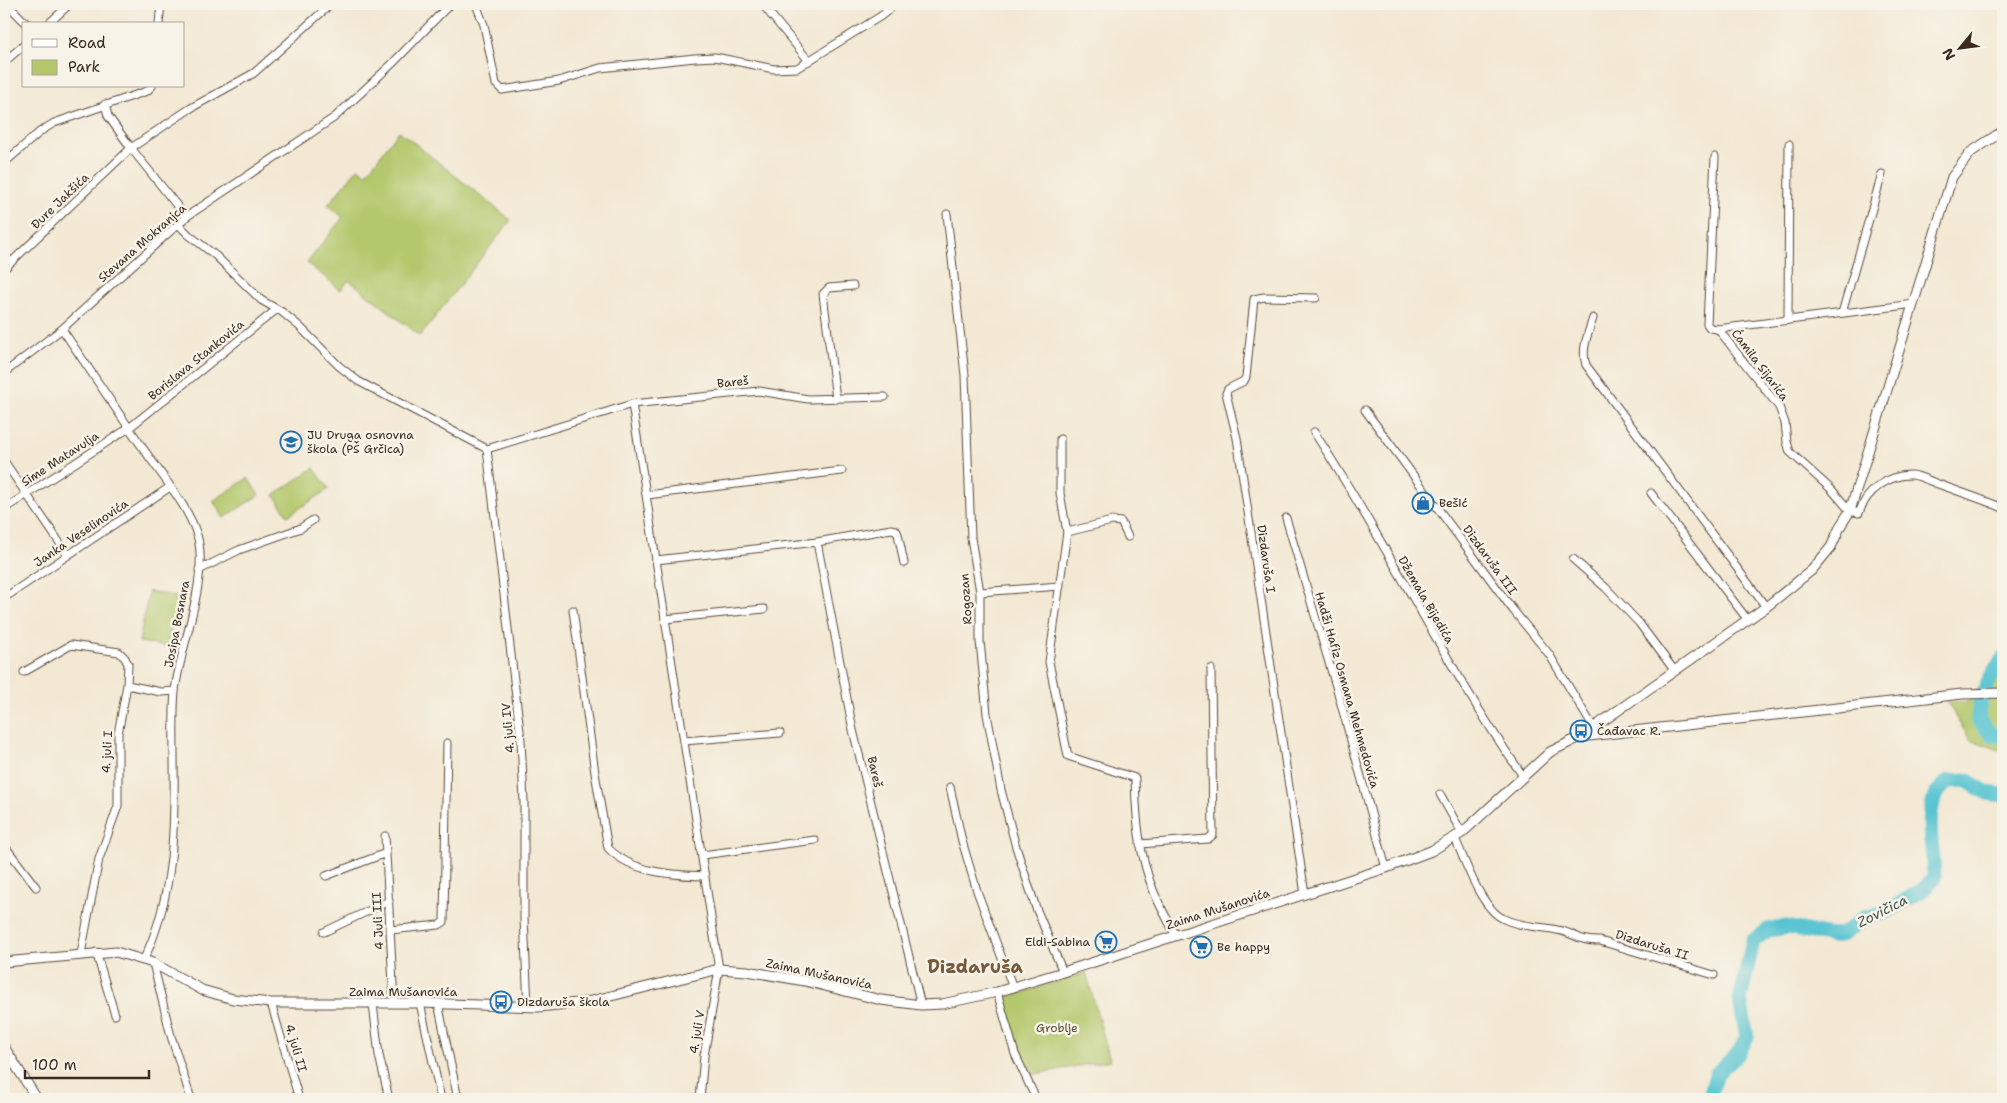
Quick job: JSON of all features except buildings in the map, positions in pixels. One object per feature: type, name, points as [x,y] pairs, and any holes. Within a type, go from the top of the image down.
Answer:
[{"type":"street","points":[[7,4],[25,22]]},
{"type":"street","points":[[50,22],[70,4]]},
{"type":"street","points":[[159,22],[161,4]]},
{"type":"street","name":"Đure Jakšića","points":[[4,270],[131,148],[191,108],[254,73],[331,4]]},
{"type":"street","name":"Stevana Mokranjca","points":[[4,373],[62,329],[178,224],[302,138],[336,117],[450,4]]},
{"type":"street","points":[[476,4],[484,25],[496,84],[502,90],[559,81],[600,68],[695,58],[715,57],[774,69],[797,68],[881,16],[896,4]]},
{"type":"street","points":[[762,4],[809,61]]},
{"type":"street","points":[[4,62],[22,47]]},
{"type":"street","points":[[4,163],[41,131],[54,123],[147,91],[150,88]]},
{"type":"street","points":[[105,104],[108,116],[186,218]]},
{"type":"street","name":"Zaima Mušanovića","points":[[4,962],[96,952],[116,952],[144,959],[202,990],[232,999],[272,1003],[420,1003],[528,1007],[581,1003],[719,969],[756,972],[882,1000],[920,1005],[942,1004],[1013,988],[1431,852],[1458,836],[1550,752],[1580,736],[1766,607],[1812,570],[1831,547],[1850,511],[1952,177],[1971,152],[1985,141],[2003,131]]},
{"type":"street","points":[[1788,320],[1789,144]]},
{"type":"street","name":"Ćamila Sijarića","points":[[1715,157],[1708,324],[1710,328],[1718,329],[1914,304]]},
{"type":"street","points":[[1842,313],[1882,174]]},
{"type":"street","name":"Rogozan","points":[[947,214],[965,376],[971,538],[980,592],[980,640],[987,714],[1001,790],[1016,847],[1033,900],[1063,972]]},
{"type":"street","points":[[178,224],[216,256],[261,300],[282,312],[299,326],[339,366],[358,381],[487,449]]},
{"type":"street","points":[[836,399],[824,294],[829,288],[853,286]]},
{"type":"street","name":"Dizdaruša I","points":[[1305,894],[1237,438],[1226,393],[1228,389],[1244,381],[1246,377],[1254,299],[1264,297],[1316,298]]},
{"type":"street","name":"Borislava Stankovića","points":[[129,428],[276,310]]},
{"type":"street","points":[[1593,318],[1584,349],[1583,356],[1586,365],[1766,607]]},
{"type":"street","name":"Josipa Bosnara","points":[[62,329],[191,520],[197,535],[200,561],[199,570],[175,691],[175,804],[171,859],[162,913],[154,938],[144,959]]},
{"type":"street","name":"Ćamila Sijarića","points":[[1718,329],[1779,407],[1785,423],[1790,452],[1832,490],[1850,511]]},
{"type":"street","name":"Bareš","points":[[487,449],[632,404],[759,390],[808,399],[885,397]]},
{"type":"street","points":[[632,404],[719,969]]},
{"type":"street","name":"Dizdaruša III","points":[[1365,410],[1549,654],[1593,727]]},
{"type":"street","name":"Sime Matavulja","points":[[4,509],[129,428]]},
{"type":"street","name":"Džemala Bijedića","points":[[1314,432],[1339,469],[1422,616],[1493,734],[1523,776]]},
{"type":"street","points":[[1060,439],[1060,493],[1067,532],[1049,662],[1057,709],[1068,756],[1136,778],[1136,812],[1140,844],[1153,891],[1176,936]]},
{"type":"street","name":"4. juli IV","points":[[487,449],[521,740],[524,802],[524,918],[528,1007]]},
{"type":"street","points":[[4,461],[68,555]]},
{"type":"street","points":[[646,495],[842,470]]},
{"type":"street","points":[[1850,511],[1860,513],[1862,504],[1869,494],[1881,484],[1894,478],[1913,475],[2003,508]]},
{"type":"street","name":"Janka Veselinovića","points":[[4,598],[170,488]]},
{"type":"street","points":[[1651,493],[1747,619]]},
{"type":"street","name":"Hadži Hafiz Osmana Mehmedovića","points":[[1286,518],[1338,693],[1386,868]]},
{"type":"street","points":[[199,570],[239,550],[301,528],[314,520]]},
{"type":"street","points":[[1067,532],[1112,521],[1121,522],[1128,537]]},
{"type":"street","points":[[656,560],[817,542],[891,529],[896,530],[898,534],[904,563]]},
{"type":"street","name":"Bareš","points":[[817,542],[854,730],[920,1005]]},
{"type":"street","points":[[1573,559],[1606,588],[1639,623],[1674,670]]},
{"type":"street","points":[[980,592],[1060,586]]},
{"type":"street","points":[[666,619],[764,609]]},
{"type":"street","points":[[573,610],[595,773],[608,848],[637,866],[653,871],[668,875],[705,876]]},
{"type":"street","name":"4. juli I","points":[[24,672],[72,645],[121,653],[126,660],[127,685],[118,734],[118,806],[99,859],[81,954]]},
{"type":"street","points":[[1140,844],[1208,839],[1213,835],[1211,669]]},
{"type":"street","points":[[127,685],[161,692],[175,691]]},
{"type":"street","points":[[1580,736],[1962,694],[1999,694]]},
{"type":"street","points":[[684,741],[780,733]]},
{"type":"street","points":[[390,930],[436,926],[444,922],[447,742]]},
{"type":"street","points":[[950,786],[962,841],[1013,988]]},
{"type":"street","name":"Dizdaruša II","points":[[1440,794],[1482,896],[1492,911],[1504,920],[1527,926],[1558,930],[1587,942],[1600,941],[1714,976]]},
{"type":"street","name":"4 Juli III","points":[[385,836],[394,1003]]},
{"type":"street","points":[[702,855],[815,840]]},
{"type":"street","points":[[4,845],[36,887]]},
{"type":"street","points":[[326,876],[386,853]]},
{"type":"street","points":[[324,932],[389,901]]},
{"type":"street","points":[[96,952],[115,1015]]},
{"type":"street","points":[[153,963],[171,1036],[190,1099]]},
{"type":"street","name":"4. juli V","points":[[700,1099],[704,1056],[719,969]]},
{"type":"street","points":[[997,992],[1016,1054],[1036,1099]]},
{"type":"street","name":"4. juli II","points":[[272,1003],[299,1099]]},
{"type":"street","points":[[420,1003],[441,1099]]},
{"type":"street","points":[[373,1004],[379,1055],[389,1099]]},
{"type":"street","points":[[438,1004],[458,1099]]},
{"type":"street","points":[[4,1048],[37,1099]]},
{"type":"green space","points":[[399,131],[511,220],[420,336],[349,280],[341,290],[307,263],[343,217],[328,205],[358,168],[366,174]]},
{"type":"green space","points":[[314,468],[329,489],[288,516],[274,495]]},
{"type":"green space","points":[[248,478],[259,495],[224,518],[213,501]]},
{"type":"green space","points":[[149,591],[177,597],[168,647],[139,642]]},
{"type":"green space","points":[[2003,651],[2003,751],[1970,740],[1947,702],[1967,702],[1991,671]]},
{"type":"green space","name":"Groblje","points":[[1086,972],[1110,1060],[1031,1075],[1023,1058],[1003,999]]},
{"type":"waterway","name":"Zovičica","points":[[2003,659],[1986,688],[1980,704],[1978,720],[1993,735],[2003,737]]},
{"type":"waterway","name":"Zovičica","points":[[1709,1099],[1717,1073],[1739,1052],[1747,1037],[1740,1000],[1753,941],[1768,930],[1787,927],[1832,936],[1843,934],[1864,918],[1888,911],[1924,889],[1934,878],[1930,827],[1932,806],[1936,794],[1948,781],[1966,780],[1987,793],[2003,795]]},
{"type":"place","name":"JU Druga osnovna škola (PŠ Grčica)","points":[[291,442]]},
{"type":"place","name":"Bešić","points":[[1423,503]]},
{"type":"place","name":"Čađavac R.","points":[[1581,731]]},
{"type":"place","name":"Eldi-Sabina","points":[[1106,942]]},
{"type":"place","name":"Be happy","points":[[1201,947]]},
{"type":"place","name":"Dizdaruša škola","points":[[501,1002]]},
{"type":"district","name":"Dizdaruša","points":[[975,967]]}]
